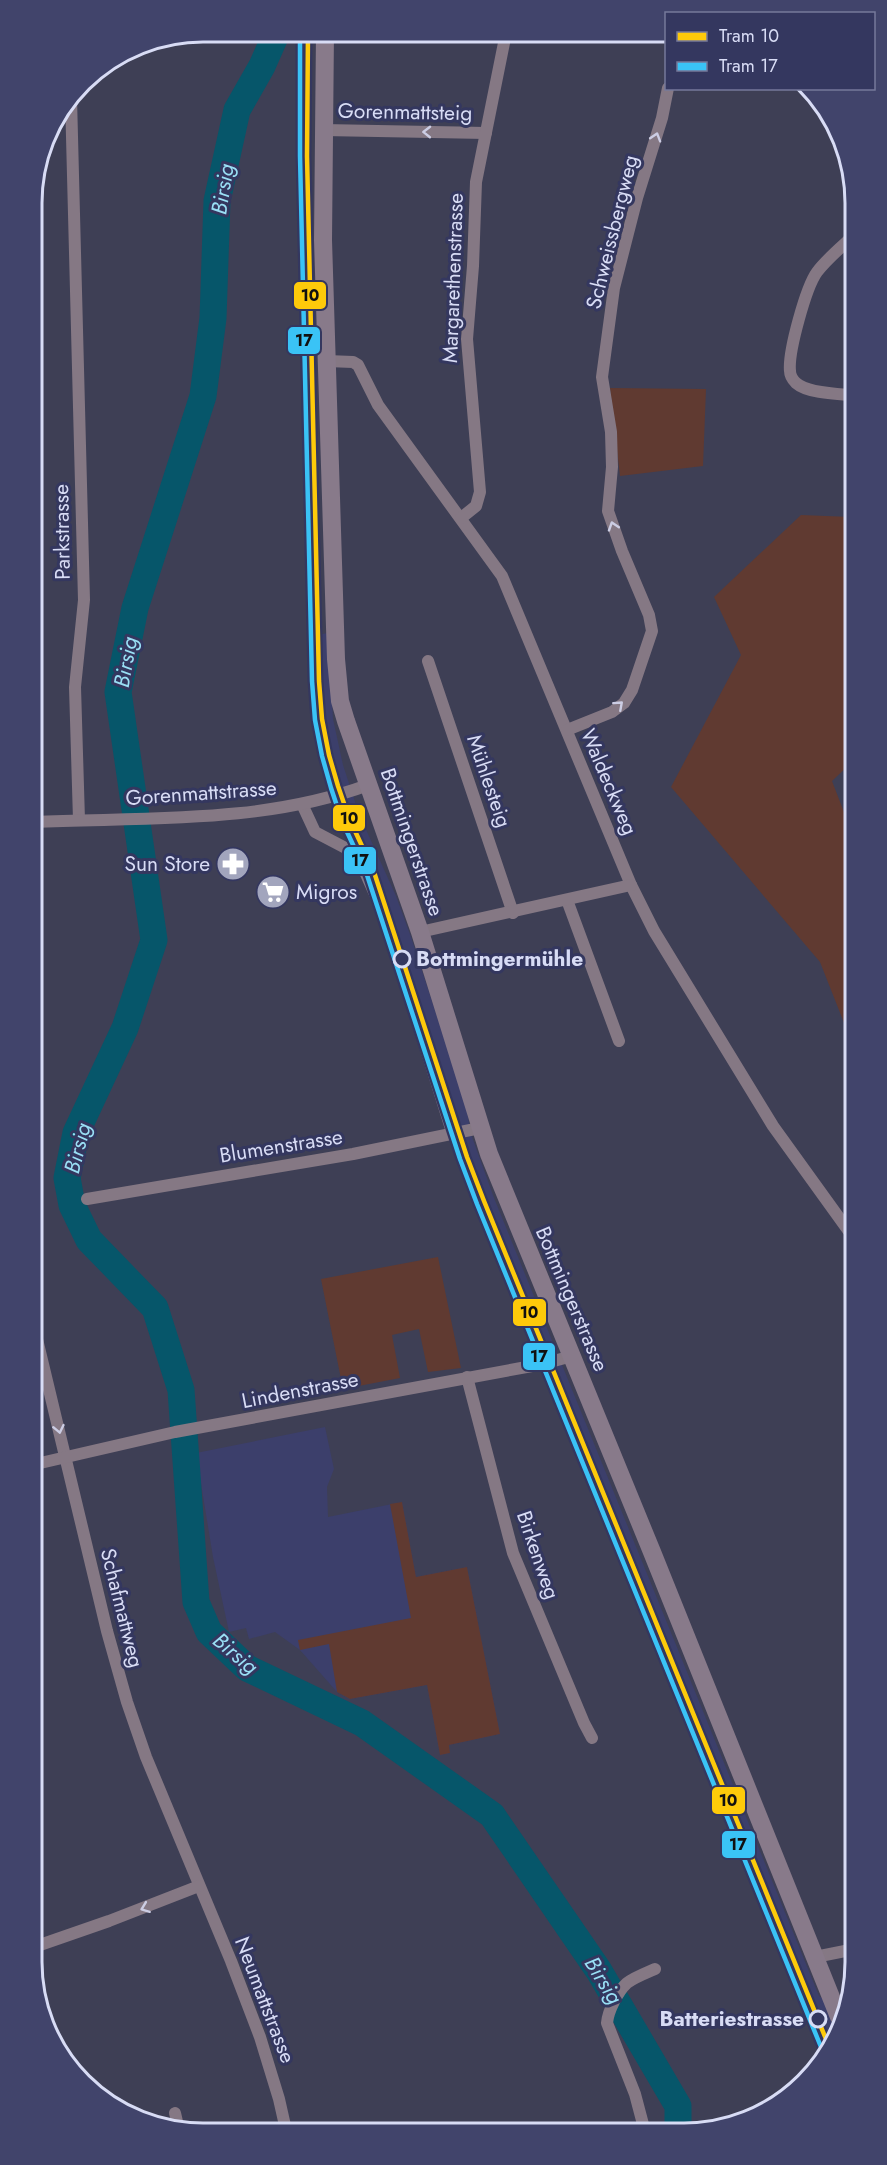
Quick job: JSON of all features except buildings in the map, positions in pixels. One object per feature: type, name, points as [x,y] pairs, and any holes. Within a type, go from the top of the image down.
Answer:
[{"type":"main road","name":"Bottmingerstrasse","points":[[325,42],[323,130],[327,361],[337,680],[345,721],[420,932],[480,1128],[837,2011]]},
{"type":"street","name":"Margarethenstrasse","points":[[461,518],[476,506],[480,492],[467,339],[473,266],[476,182],[504,42]]},
{"type":"street","name":"Schweissbergweg","points":[[567,730],[612,712],[624,703],[632,690],[652,631],[650,615],[622,551],[608,511],[612,466],[602,377],[614,288],[637,198],[662,118],[668,90]]},
{"type":"street","name":"Parkstrasse","points":[[71,111],[84,600],[75,687],[79,820]]},
{"type":"street","name":"Gorenmattsteig","points":[[323,130],[486,133]]},
{"type":"street","points":[[845,244],[816,273],[796,331],[790,371],[795,382],[801,386],[827,393],[845,394]]},
{"type":"street","name":"Waldeckweg","points":[[327,361],[358,364],[378,405],[502,576],[631,885],[659,939],[766,1116],[845,1226]]},
{"type":"street","name":"Mühlesteig","points":[[428,661],[513,913]]},
{"type":"street","name":"Gorenmattstrasse","points":[[42,822],[253,812],[302,804],[368,785]]},
{"type":"street","points":[[302,804],[315,832],[357,854],[366,873],[383,912],[453,1135]]},
{"type":"street","points":[[420,932],[631,885]]},
{"type":"street","points":[[567,900],[619,1041]]},
{"type":"street","name":"Blumenstrasse","points":[[87,1199],[453,1135],[480,1128]]},
{"type":"street","name":"Lindenstrasse","points":[[42,1463],[175,1432],[550,1363],[572,1356]]},
{"type":"street","name":"Schafmattweg","points":[[42,1360],[116,1666],[135,1727],[199,1886]]},
{"type":"street","name":"Birkenweg","points":[[467,1377],[513,1553],[592,1738]]},
{"type":"street","points":[[42,1944],[199,1886]]},
{"type":"street","name":"Neumattstrasse","points":[[199,1886],[260,2037],[284,2123]]},
{"type":"street","points":[[815,1957],[845,1951]]},
{"type":"street","points":[[643,2123],[635,2094],[607,2023],[610,2011],[623,1988],[629,1982],[655,1969]]},
{"type":"street","points":[[175,2113],[177,2121]]},
{"type":"shaded area","points":[[610,388],[706,389],[703,466],[620,476]]},
{"type":"shaded area","points":[[801,515],[845,517],[845,769],[832,781],[845,815],[845,1025],[820,962],[671,787],[741,655],[714,597]]},
{"type":"shaded area","points":[[328,633],[333,719],[343,765],[359,814],[396,896],[411,937],[466,1105],[471,1134],[494,1198],[819,1996],[827,2002],[834,2019],[821,2047],[806,2010],[807,2000],[469,1168],[371,874],[341,805],[325,758],[316,681],[317,635]]},
{"type":"shaded area","points":[[438,1257],[461,1368],[428,1372],[419,1329],[392,1335],[400,1378],[343,1389],[321,1279]]},
{"type":"shaded area","points":[[325,1427],[334,1469],[327,1487],[328,1517],[402,1502],[416,1577],[467,1567],[500,1734],[449,1745],[450,1753],[440,1755],[427,1685],[350,1699],[337,1692],[300,1650],[275,1632],[249,1639],[246,1628],[229,1632],[213,1557],[196,1453]]},
{"type":"shaded area","points":[[402,1502],[416,1577],[467,1567],[500,1734],[449,1745],[450,1753],[440,1755],[427,1685],[350,1699],[337,1692],[329,1644],[300,1650],[298,1640],[411,1618],[390,1504]]},
{"type":"shaded area","points":[[845,1567],[845,1685],[844,1685]]},
{"type":"waterway","name":"Birsig","points":[[273,42],[237,110],[217,201],[213,318],[203,396],[135,608],[118,692],[154,940],[125,1028],[76,1133],[67,1178],[72,1205],[89,1240],[155,1308],[181,1390],[196,1602],[209,1632],[247,1668],[362,1723],[492,1815],[599,1971],[678,2106],[678,2123]]},
{"type":"tram line","name":"17","points":[[300,42],[300,156],[312,681],[315,720],[322,756],[342,821],[367,875],[460,1159],[477,1204],[821,2047]]},
{"type":"tram line","name":"10","points":[[308,42],[307,156],[319,681],[322,719],[329,755],[349,818],[374,872],[467,1157],[484,1201],[825,2038]]},
{"type":"place","name":"Sun Store","points":[[233,864]]},
{"type":"place","name":"Migros","points":[[273,892]]},
{"type":"place","name":"Bottmingermühle","points":[[402,959]]},
{"type":"place","name":"Batteriestrasse","points":[[818,2019]]}]
